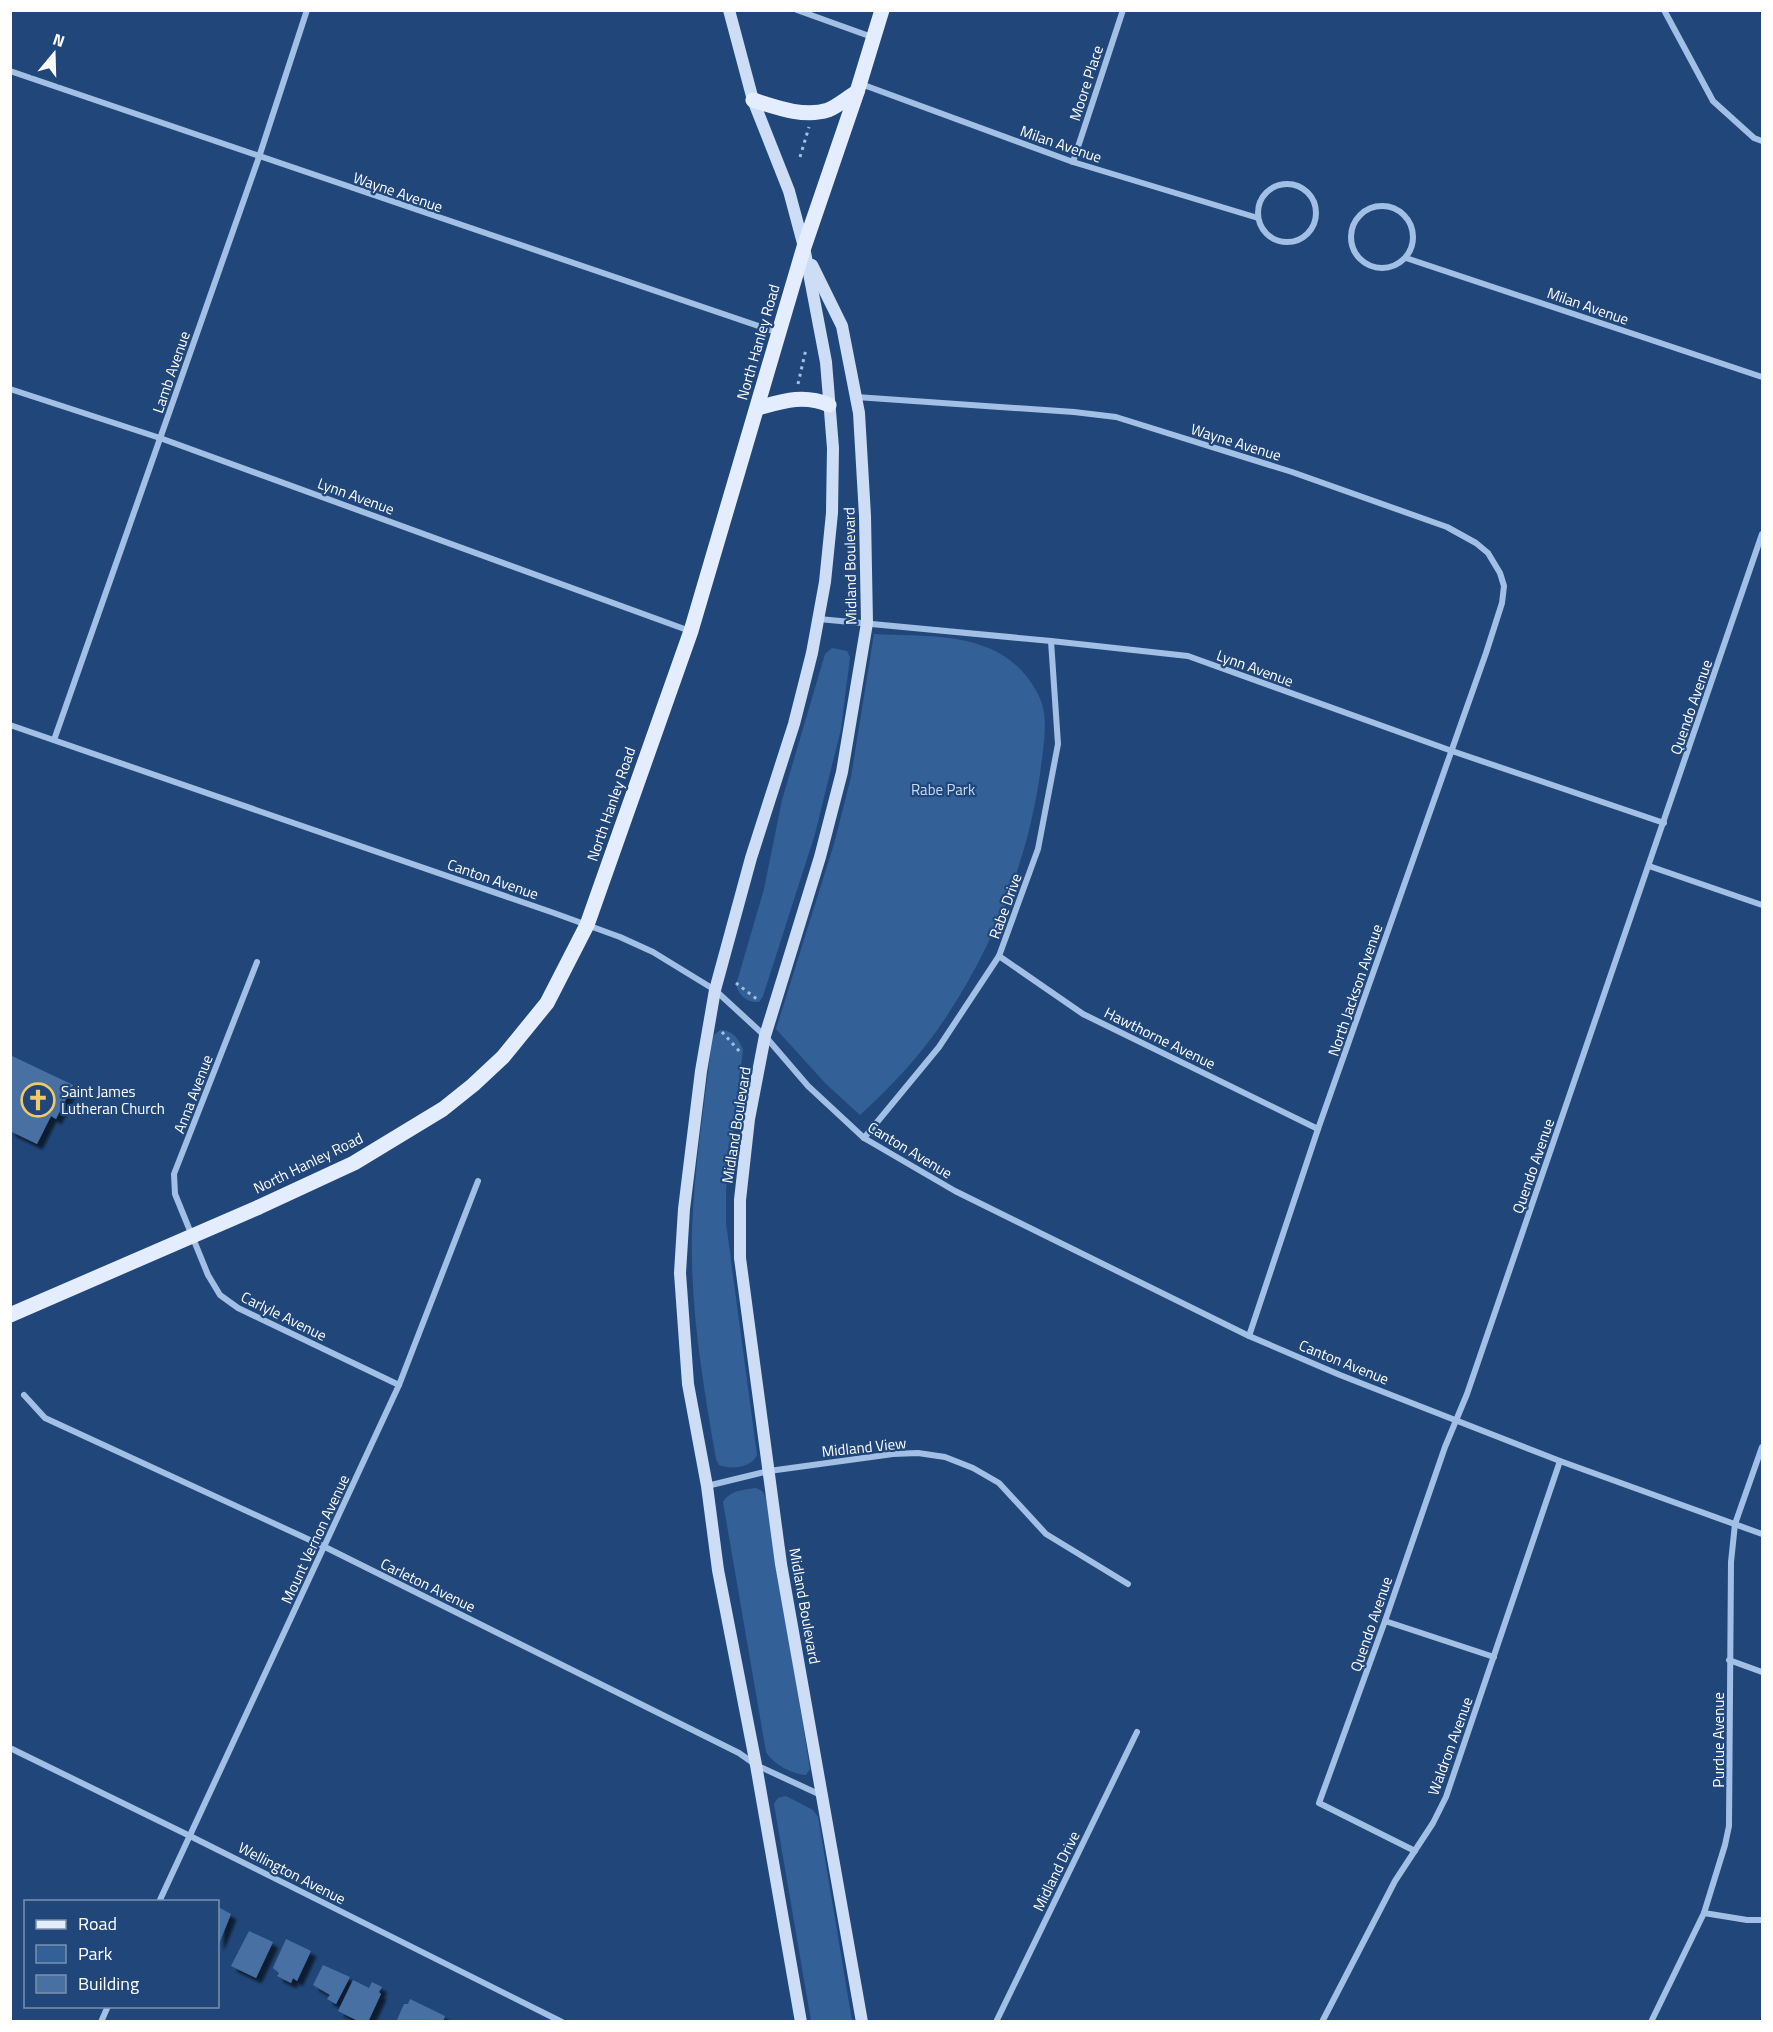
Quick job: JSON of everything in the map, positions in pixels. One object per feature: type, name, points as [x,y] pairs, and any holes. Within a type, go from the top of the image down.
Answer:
[{"type":"main road","name":"Midland Boulevard","points":[[729,10],[753,100],[789,191],[804,247],[826,362],[833,448],[832,513],[819,619],[794,724],[752,858],[716,990],[699,1082],[684,1209],[680,1273],[688,1384],[707,1486],[718,1570],[756,1765],[801,2022]]},
{"type":"main road","name":"North Hanley Road","points":[[10,1315],[259,1207],[354,1163],[443,1109],[503,1057],[547,1003],[587,925],[691,631],[804,247],[882,10]]},
{"type":"main road","points":[[753,100],[783,109],[828,110],[858,88]]},
{"type":"main road","name":"Midland Boulevard","points":[[804,247],[842,327],[859,413],[865,516],[867,623],[842,772],[820,857],[765,1036],[749,1119],[740,1200],[740,1258],[782,1564],[862,2022]]},
{"type":"main road","points":[[758,408],[798,399],[810,399],[829,405]]},
{"type":"street","name":"Lamb Avenue","points":[[54,740],[259,157],[307,10]]},
{"type":"street","points":[[797,10],[873,37]]},
{"type":"street","name":"Moore Place","points":[[1073,162],[1123,10]]},
{"type":"street","points":[[1664,10],[1713,101],[1754,138],[1762,141]]},
{"type":"street","name":"Wayne Avenue","points":[[10,71],[779,333]]},
{"type":"street","name":"Milan Avenue","points":[[858,88],[1073,162],[1258,218]]},
{"type":"street","points":[[1287,184],[1306,191],[1316,208],[1313,226],[1308,234],[1292,242],[1274,239],[1261,226],[1258,218],[1258,208],[1262,198],[1277,186],[1287,184]]},
{"type":"street","points":[[1374,206],[1394,207],[1403,212],[1413,229],[1414,240],[1412,249],[1406,258],[1388,268],[1377,268],[1367,264],[1353,248],[1352,227],[1357,218],[1374,206]]},
{"type":"street","name":"Milan Avenue","points":[[1406,258],[1762,377]]},
{"type":"street","name":"Lynn Avenue","points":[[10,389],[160,438],[691,631]]},
{"type":"street","name":"Wayne Avenue","points":[[855,397],[1062,411],[1116,417],[1292,472],[1447,527],[1476,543],[1488,553],[1500,573],[1504,586],[1502,603],[1486,653]]},
{"type":"street","name":"Quendo Avenue","points":[[1415,1851],[1319,1803],[1445,1447],[1467,1395],[1762,534]]},
{"type":"street","name":"Lynn Avenue","points":[[819,619],[1188,656],[1452,751],[1664,823]]},
{"type":"street","name":"Rabe Drive","points":[[864,1138],[939,1047],[999,956],[1038,849],[1058,744],[1051,641]]},
{"type":"street","name":"North Jackson Avenue","points":[[1249,1336],[1318,1129],[1486,653]]},
{"type":"street","name":"Canton Avenue","points":[[10,725],[587,925],[653,952],[716,990],[765,1036],[808,1086],[864,1138],[955,1191],[1249,1336],[1341,1375],[1560,1461],[1762,1534]]},
{"type":"street","points":[[1649,866],[1762,905]]},
{"type":"street","name":"Hawthorne Avenue","points":[[999,956],[1083,1014],[1318,1129]]},
{"type":"street","name":"Anna Avenue","points":[[191,1235],[175,1194],[174,1174],[257,962]]},
{"type":"street","name":"Mount Vernon Avenue","points":[[160,1900],[399,1385],[478,1181]]},
{"type":"street","name":"Carlyle Avenue","points":[[191,1235],[208,1275],[220,1295],[238,1308],[399,1385]]},
{"type":"street","name":"Carleton Avenue","points":[[24,1395],[45,1418],[325,1547],[739,1753],[756,1765],[824,1797]]},
{"type":"street","name":"Purdue Avenue","points":[[1651,2022],[1704,1913],[1729,1826],[1731,1562],[1735,1524],[1762,1447]]},
{"type":"street","name":"Midland View","points":[[707,1486],[769,1471],[892,1454],[918,1453],[945,1457],[973,1468],[999,1483],[1046,1534],[1128,1584]]},
{"type":"street","name":"Waldron Avenue","points":[[1322,2022],[1395,1881],[1433,1823],[1446,1797],[1560,1461]]},
{"type":"street","points":[[1385,1621],[1494,1657]]},
{"type":"street","points":[[1730,1660],[1762,1672]]},
{"type":"street","name":"Midland Drive","points":[[996,2022],[1137,1732]]},
{"type":"street","name":"Wellington Avenue","points":[[10,1748],[562,2022]]},
{"type":"street","points":[[1704,1913],[1762,1920]]},
{"type":"street","points":[[101,2022],[108,2008]]},
{"type":"path","points":[[800,157],[811,123]]},
{"type":"path","points":[[802,151],[805,157]]},
{"type":"path","points":[[798,384],[806,349]]},
{"type":"path","points":[[735,983],[758,1000]]},
{"type":"path","points":[[721,1030],[741,1053]]},
{"type":"green space","name":"Rabe Park","points":[[874,634],[950,638],[968,641],[1002,655],[1021,670],[1035,689],[1042,704],[1045,727],[1041,767],[1028,834],[994,931],[962,991],[926,1046],[860,1115],[826,1084],[776,1029],[834,844],[851,777]]},
{"type":"green space","points":[[832,648],[847,651],[850,657],[841,729],[815,834],[763,996],[759,1002],[751,1001],[742,995],[736,985],[764,889],[782,800],[825,654]]},
{"type":"green space","points":[[720,1030],[728,1031],[734,1036],[743,1050],[726,1190],[726,1223],[757,1455],[750,1463],[735,1467],[719,1465],[716,1459],[698,1346],[692,1260],[693,1208],[711,1048],[714,1035]]},
{"type":"green space","points":[[756,1488],[762,1491],[766,1498],[810,1769],[806,1775],[783,1768],[766,1752],[723,1502],[734,1493]]},
{"type":"green space","points":[[786,1796],[813,1810],[818,1817],[852,2021],[811,2021],[774,1804],[778,1798]]},
{"type":"building","name":"Saint James Lutheran Church","points":[[10,1055],[73,1085],[56,1119],[51,1116],[37,1144],[10,1131]]},
{"type":"building","points":[[219,1908],[231,1914],[219,1944]]},
{"type":"building","points":[[249,1931],[273,1942],[256,1978],[231,1966]]},
{"type":"building","points":[[286,1939],[311,1951],[297,1981],[293,1978],[291,1983],[277,1976],[279,1973],[273,1968]]},
{"type":"building","points":[[323,1965],[350,1977],[336,2004],[327,1999],[330,1995],[313,1985]]},
{"type":"building","points":[[353,1980],[369,1988],[372,1982],[382,1987],[368,2022],[360,2022],[338,2011]]},
{"type":"building","points":[[410,1999],[445,2016],[443,2022],[396,2022],[404,2004],[408,2004]]},
{"type":"place","name":"Saint James Lutheran Church","points":[[38,1100]]}]
